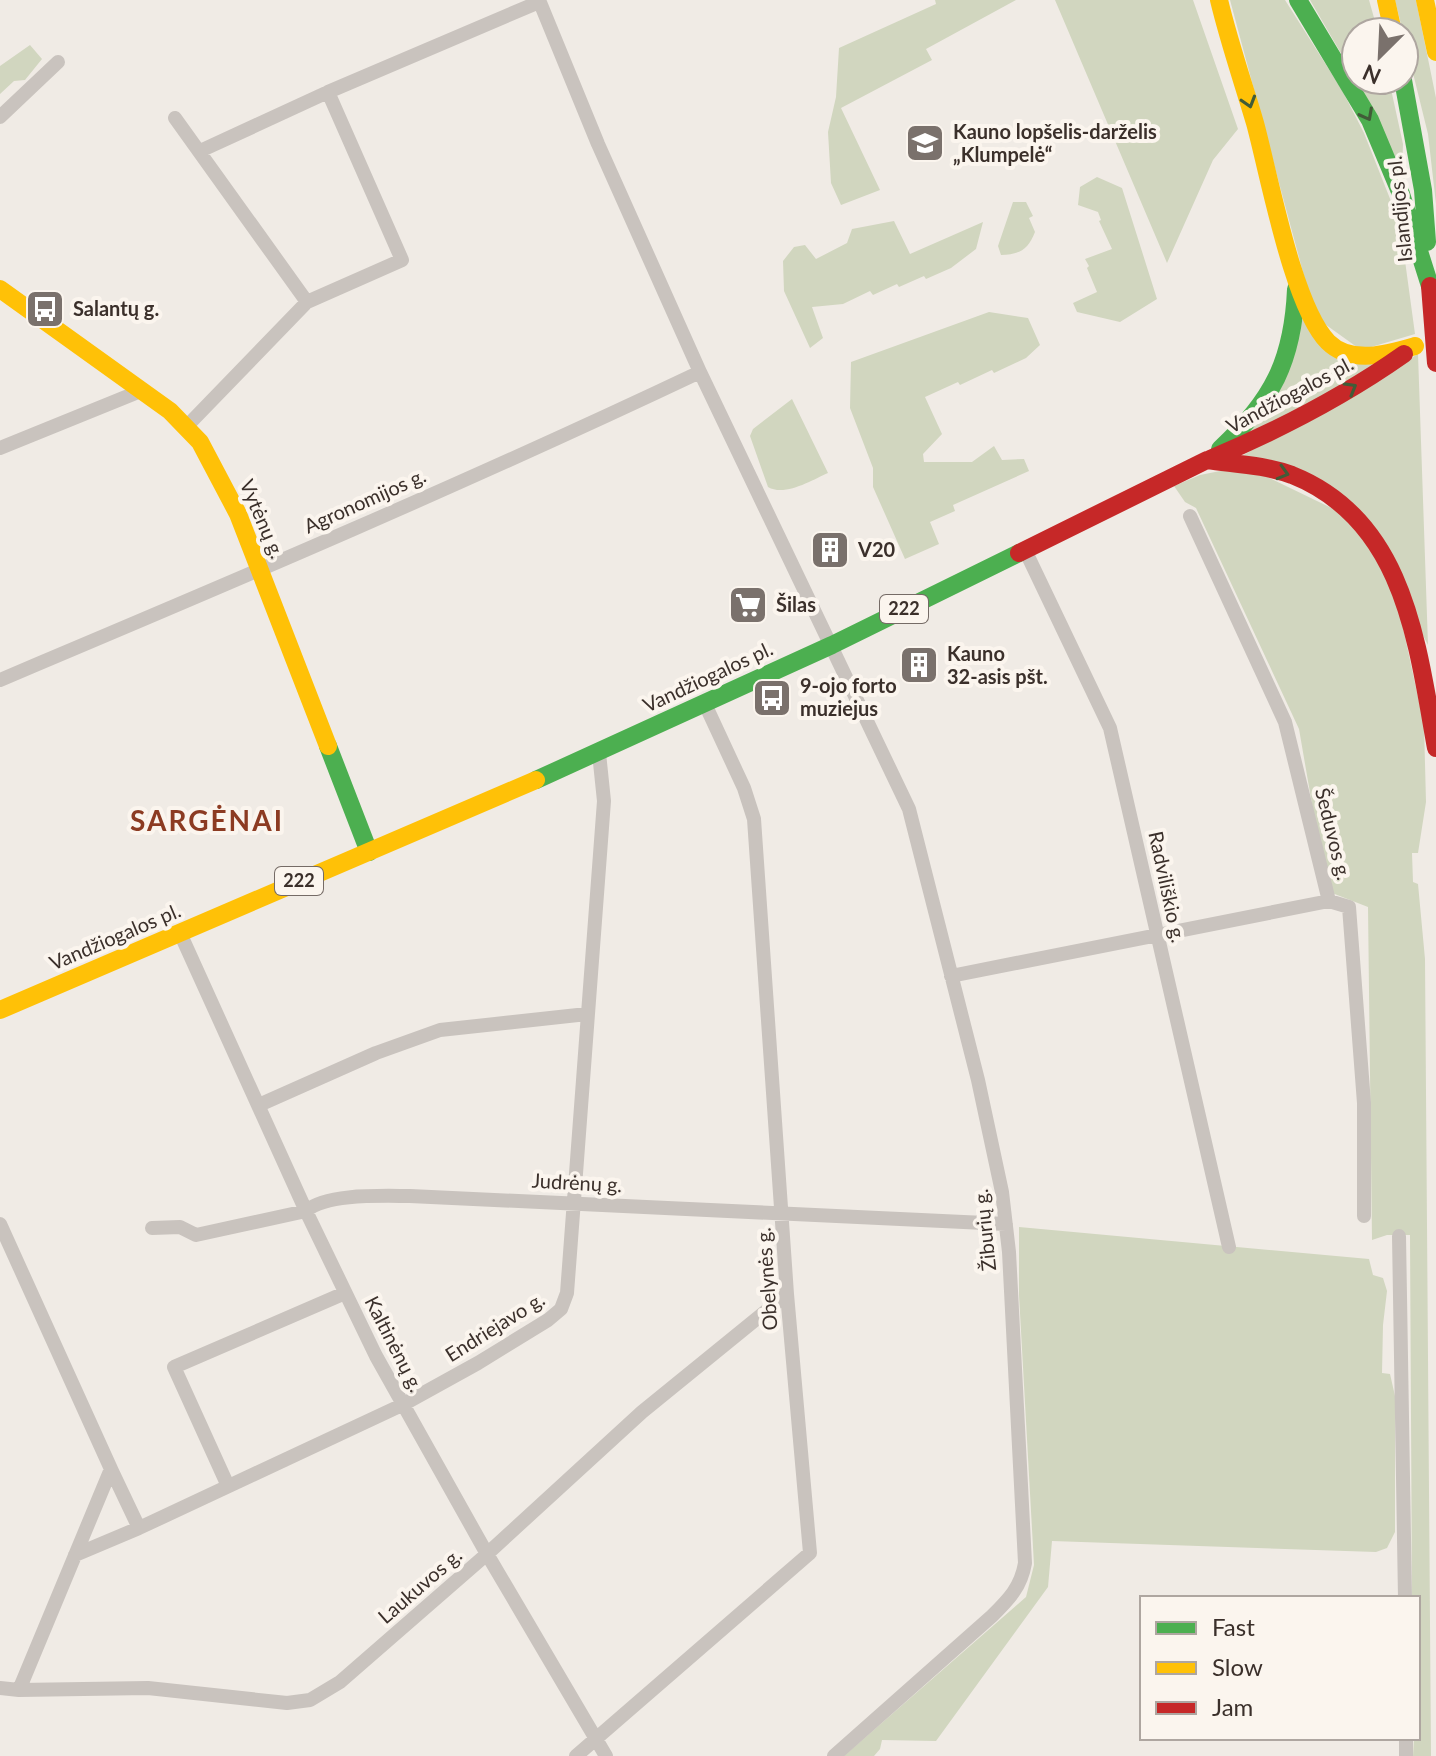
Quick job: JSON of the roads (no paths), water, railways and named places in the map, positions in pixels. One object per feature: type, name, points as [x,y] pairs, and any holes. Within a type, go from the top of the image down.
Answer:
[{"type":"main road","name":"222","points":[[1207,460],[1250,421],[1281,374],[1293,331],[1295,269],[1216,0]]},
{"type":"main road","points":[[1298,0],[1370,120],[1401,194],[1430,286],[1436,363]]},
{"type":"main road","points":[[1425,0],[1436,52]]},
{"type":"main road","name":"Islandijos pl.","points":[[1406,96],[1423,190],[1430,286]]},
{"type":"main road","points":[[1295,269],[1311,317],[1329,343],[1356,356],[1376,356],[1415,346]]},
{"type":"main road","name":"Vytėnų g.","points":[[0,289],[143,390],[187,426],[212,460],[238,514],[369,852]]},
{"type":"main road","name":"222","points":[[1415,346],[1436,330]]},
{"type":"main road","name":"Vandžiogalos pl.","points":[[0,1010],[599,753],[832,645],[1207,460],[1252,442],[1340,395],[1415,346]]},
{"type":"main road","points":[[1207,460],[1293,475],[1348,509],[1376,540],[1401,590],[1415,635],[1436,748]]},
{"type":"street","points":[[200,151],[539,1]]},
{"type":"street","name":"Žiburių g.","points":[[539,1],[598,144],[700,372],[909,809],[996,1159],[1006,1224],[1025,1563],[1023,1579],[1014,1594],[992,1616],[834,1756]]},
{"type":"street","points":[[0,117],[58,62]]},
{"type":"street","points":[[187,426],[307,302],[402,260],[328,92]]},
{"type":"street","points":[[175,118],[307,302]]},
{"type":"street","name":"Agronomijos g.","points":[[0,680],[260,570],[700,372]]},
{"type":"street","points":[[0,448],[143,390]]},
{"type":"street","name":"Šeduvos g.","points":[[1190,516],[1285,722],[1329,901],[1349,907],[1364,1103],[1364,1216]]},
{"type":"street","name":"Radviliškio g.","points":[[1025,550],[1110,728],[1229,1247]]},
{"type":"street","name":"Obelynės g.","points":[[576,1756],[810,1553],[787,1294],[754,819],[744,788],[705,704]]},
{"type":"street","name":"Endriejavo g.","points":[[75,1555],[402,1405],[478,1363],[561,1309],[567,1293],[575,1203],[604,801],[599,753]]},
{"type":"street","points":[[951,976],[1329,901]]},
{"type":"street","name":"Kaltinėnų g.","points":[[180,933],[306,1211],[402,1405],[606,1756]]},
{"type":"street","points":[[259,1105],[376,1053],[440,1030],[587,1014]]},
{"type":"street","name":"Judrėnų g.","points":[[152,1228],[180,1227],[196,1235],[306,1211],[312,1206],[329,1202],[376,1196],[1006,1224]]},
{"type":"street","points":[[0,1224],[139,1528]]},
{"type":"street","points":[[1399,1236],[1405,1596]]},
{"type":"street","points":[[228,1486],[174,1367],[345,1293]]},
{"type":"street","name":"Laukuvos g.","points":[[0,1688],[148,1688],[287,1703],[310,1700],[340,1682],[487,1554],[642,1412],[787,1294]]},
{"type":"street","points":[[19,1690],[111,1469]]},
{"type":"place","name":"Kauno lopšelis-darželis „Klumpelė“","points":[[925,143]]},
{"type":"place","name":"Salantų g.","points":[[45,309]]},
{"type":"place","name":"V20","points":[[830,550]]},
{"type":"place","name":"Šilas","points":[[748,605]]},
{"type":"place","name":"Kauno 32-asis pšt.","points":[[919,665]]},
{"type":"place","name":"9-ojo forto muziejus","points":[[772,698]]},
{"type":"district","name":"SARGĖNAI","points":[[207,821]]}]
